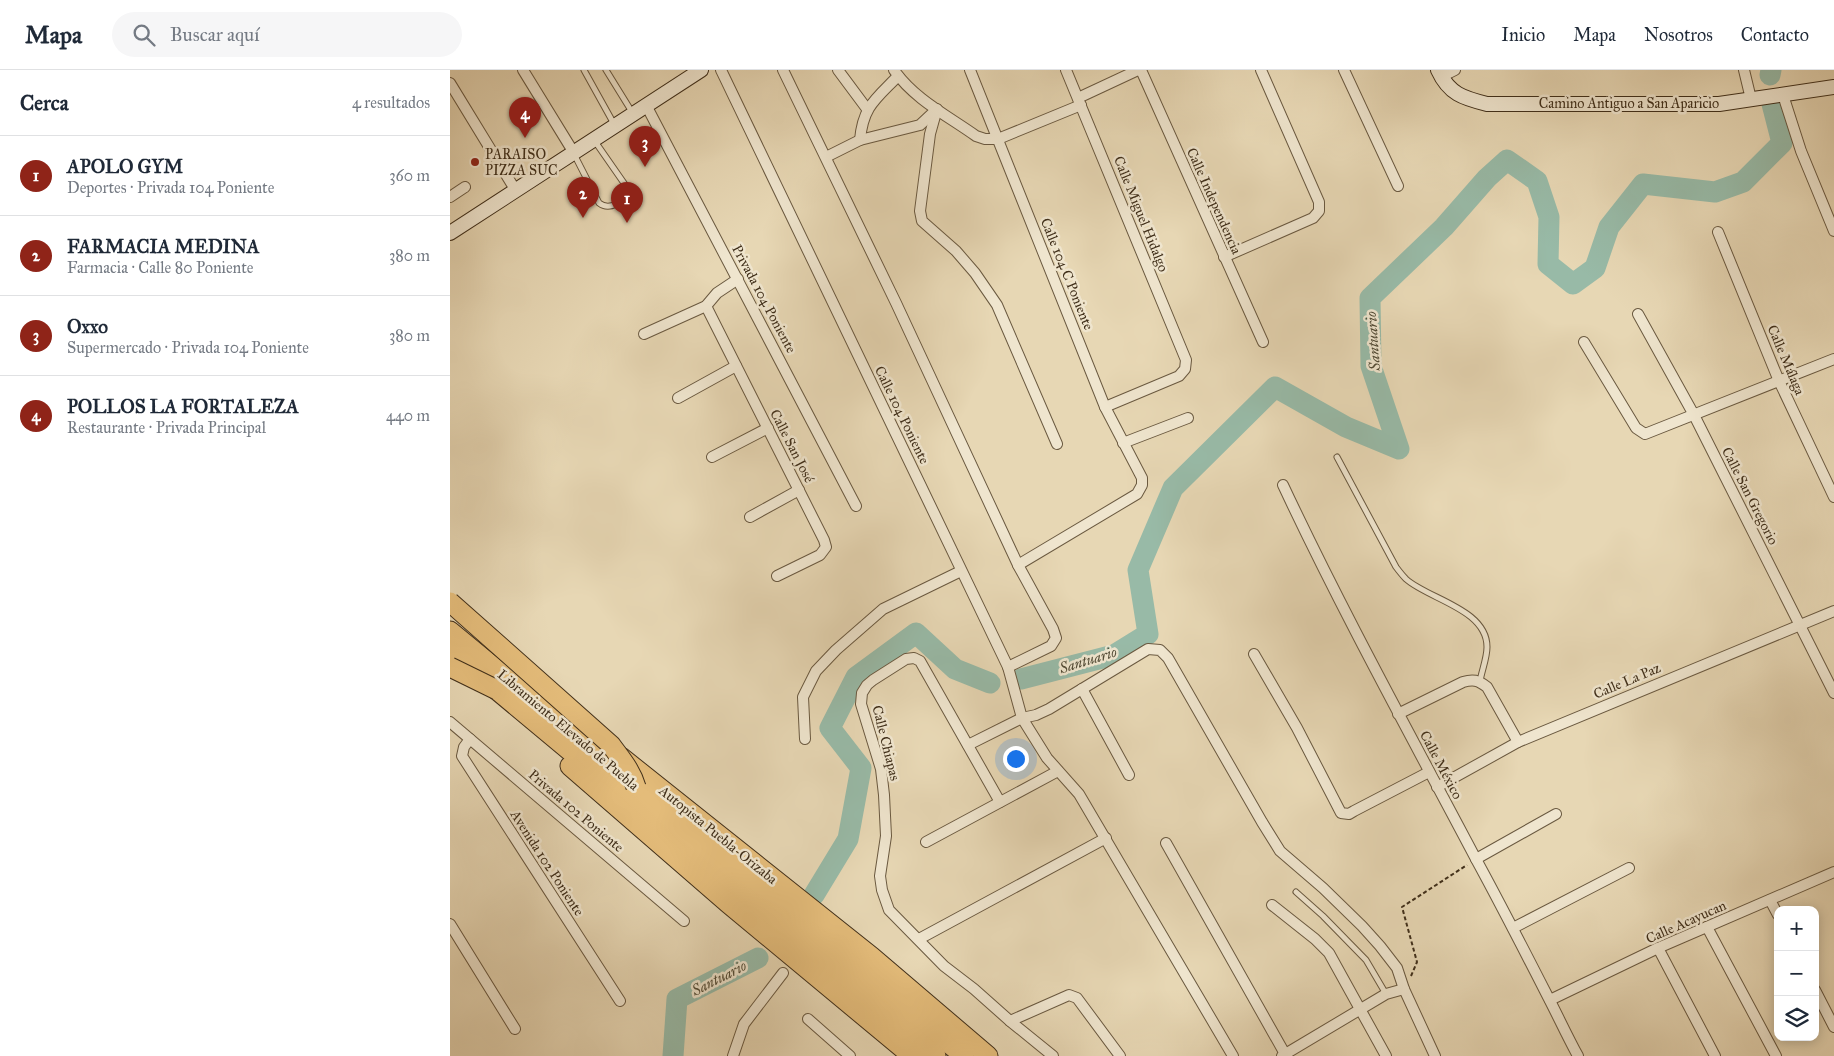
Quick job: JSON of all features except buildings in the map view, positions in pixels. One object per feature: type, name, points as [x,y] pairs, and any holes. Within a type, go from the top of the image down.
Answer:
[{"type":"highway","points":[[450,602],[610,746],[626,764],[633,776],[636,787]]},
{"type":"highway","name":"Autopista Puebla-Orizaba","points":[[450,613],[631,766],[872,957],[988,1056]]},
{"type":"highway","name":"Libramiento Elevado de Puebla","points":[[450,631],[636,787],[964,1056]]},
{"type":"highway","name":"Libramiento Elevado de Puebla","points":[[450,651],[936,1056]]},
{"type":"highway","points":[[450,666],[497,690]]},
{"type":"highway","points":[[450,666],[729,904],[912,1056]]},
{"type":"street","points":[[523,70],[574,153]]},
{"type":"street","points":[[450,233],[701,70]]},
{"type":"street","name":"Calle 104 Poniente","points":[[720,70],[1008,667],[1022,718],[1048,758],[1079,794],[1233,1056]]},
{"type":"street","points":[[783,70],[826,157],[1018,565],[1053,629],[1056,638],[1051,646],[1008,667]]},
{"type":"street","points":[[838,70],[867,110]]},
{"type":"street","name":"Calle 104 C Poniente","points":[[970,70],[1105,407],[1142,478],[1142,485],[1137,494],[1018,565]]},
{"type":"street","name":"Calle Miguel Hidalgo","points":[[1066,70],[1186,360],[1186,369],[1178,376],[1105,407]]},
{"type":"street","points":[[860,140],[862,122],[867,110],[896,73],[915,94],[976,136],[985,139],[998,139],[1079,102],[1139,70]]},
{"type":"street","name":"Calle Independencia","points":[[1139,70],[1264,342]]},
{"type":"street","points":[[1224,257],[1313,218],[1319,211],[1319,202],[1261,70]]},
{"type":"street","points":[[1344,70],[1398,186]]},
{"type":"street","points":[[1439,74],[1455,70]]},
{"type":"street","points":[[1744,70],[1751,99]]},
{"type":"street","name":"Camino Antiguo a San Aparicio","points":[[1439,74],[1452,91],[1464,98],[1486,104],[1719,104],[1834,87]]},
{"type":"street","points":[[450,83],[516,191]]},
{"type":"street","points":[[1783,95],[1801,151],[1834,231]]},
{"type":"street","name":"Privada 104 Poniente","points":[[646,106],[856,506]]},
{"type":"street","points":[[826,157],[860,140],[920,125],[937,109]]},
{"type":"street","points":[[937,109],[928,143],[920,211],[922,221],[956,251],[975,273],[997,305],[1056,444]]},
{"type":"street","points":[[450,197],[466,187]]},
{"type":"street","name":"Calle Málaga","points":[[1718,232],[1779,381],[1834,497]]},
{"type":"street","points":[[644,334],[706,306],[717,293],[738,279]]},
{"type":"street","name":"Calle San José","points":[[706,306],[826,547],[820,555],[777,576]]},
{"type":"street","name":"Calle San Gregorio","points":[[1638,314],[1694,416],[1834,693]]},
{"type":"street","points":[[1584,342],[1636,428],[1645,434],[1834,359]]},
{"type":"street","points":[[678,398],[736,366]]},
{"type":"street","points":[[1123,443],[1188,418]]},
{"type":"street","points":[[712,457],[768,428]]},
{"type":"street","name":"Calle México","points":[[1283,485],[1320,564],[1436,787],[1513,928],[1550,1000],[1560,1024],[1578,1056]]},
{"type":"street","points":[[750,517],[799,490]]},
{"type":"street","points":[[805,739],[802,697],[816,671],[836,650],[883,610],[961,571]]},
{"type":"street","name":"Calle La Paz","points":[[1436,787],[1518,742],[1834,611]]},
{"type":"street","points":[[1000,802],[968,745],[1022,718],[1036,716],[1148,649],[1160,650],[1168,658],[1280,851],[1323,888],[1380,946],[1397,968],[1404,989],[1435,1056]]},
{"type":"street","points":[[1254,654],[1297,728],[1341,812],[1349,814],[1429,772]]},
{"type":"street","name":"Calle Chiapas","points":[[968,745],[926,667],[914,658],[906,659],[867,685],[862,693],[861,704],[881,770],[884,795],[886,836],[880,876],[882,890],[889,910],[944,966],[1054,1056]]},
{"type":"street","points":[[1398,714],[1476,680],[1487,687],[1518,742]]},
{"type":"street","points":[[1082,689],[1129,775]]},
{"type":"street","name":"Privada 102 Poniente","points":[[450,722],[684,921]]},
{"type":"street","name":"Avenida 102 Poniente","points":[[470,739],[464,747],[462,756],[620,1000]]},
{"type":"street","points":[[926,842],[1058,771]]},
{"type":"street","points":[[1476,859],[1556,814]]},
{"type":"street","points":[[919,939],[1106,838]]},
{"type":"street","points":[[1166,843],[1284,1055],[1386,994],[1404,989]]},
{"type":"street","points":[[1513,928],[1629,868]]},
{"type":"street","name":"Calle Acayucan","points":[[1550,1000],[1658,948],[1834,872]]},
{"type":"street","points":[[1770,900],[1774,908]]},
{"type":"street","points":[[1272,905],[1315,939],[1329,953],[1386,1056]]},
{"type":"street","points":[[450,924],[515,1029]]},
{"type":"street","points":[[1707,927],[1776,1056]]},
{"type":"street","points":[[1658,948],[1715,1056]]},
{"type":"street","points":[[733,1056],[744,1024],[783,973]]},
{"type":"street","points":[[1010,1021],[1068,995],[1077,998],[1120,1056]]},
{"type":"street","points":[[1818,996],[1834,1027]]},
{"type":"street","points":[[808,1019],[850,1056]]},
{"type":"lane","points":[[584,70],[616,126]]},
{"type":"lane","points":[[606,70],[633,114]]},
{"type":"lane","points":[[574,153],[599,203],[603,207],[608,208],[626,200],[628,193],[626,186],[594,140]]},
{"type":"lane","points":[[1337,457],[1396,567],[1407,580],[1457,607],[1473,619],[1484,632],[1487,646],[1476,680]]},
{"type":"lane","points":[[1296,892],[1324,916],[1366,960],[1386,994]]},
{"type":"path","points":[[1404,989],[1417,962],[1402,907],[1476,859]]},
{"type":"waterway","name":"Santuario","points":[[1770,75],[1771,70]]},
{"type":"waterway","name":"Santuario","points":[[1021,679],[1114,655],[1148,634],[1138,570],[1173,488],[1275,387],[1346,427],[1399,449],[1371,366],[1370,298],[1444,227],[1487,178],[1507,160],[1537,181],[1549,217],[1548,264],[1573,284],[1595,268],[1609,227],[1643,184],[1715,192],[1743,182],[1782,143],[1772,104]]},
{"type":"waterway","name":"Santuario","points":[[814,895],[848,839],[861,768],[830,728],[856,677],[916,633],[955,669],[990,683]]},
{"type":"waterway","name":"Santuario","points":[[673,1056],[677,999],[758,958]]},
{"type":"place","name":"POLLOS LA FORTALEZA","points":[[525,138]]},
{"type":"place","name":"PARAISO PIZZA SUC","points":[[475,162]]},
{"type":"place","name":"Oxxo","points":[[645,167]]},
{"type":"place","name":"FARMACIA MEDINA","points":[[583,218]]},
{"type":"place","name":"APOLO GYM","points":[[627,223]]}]
